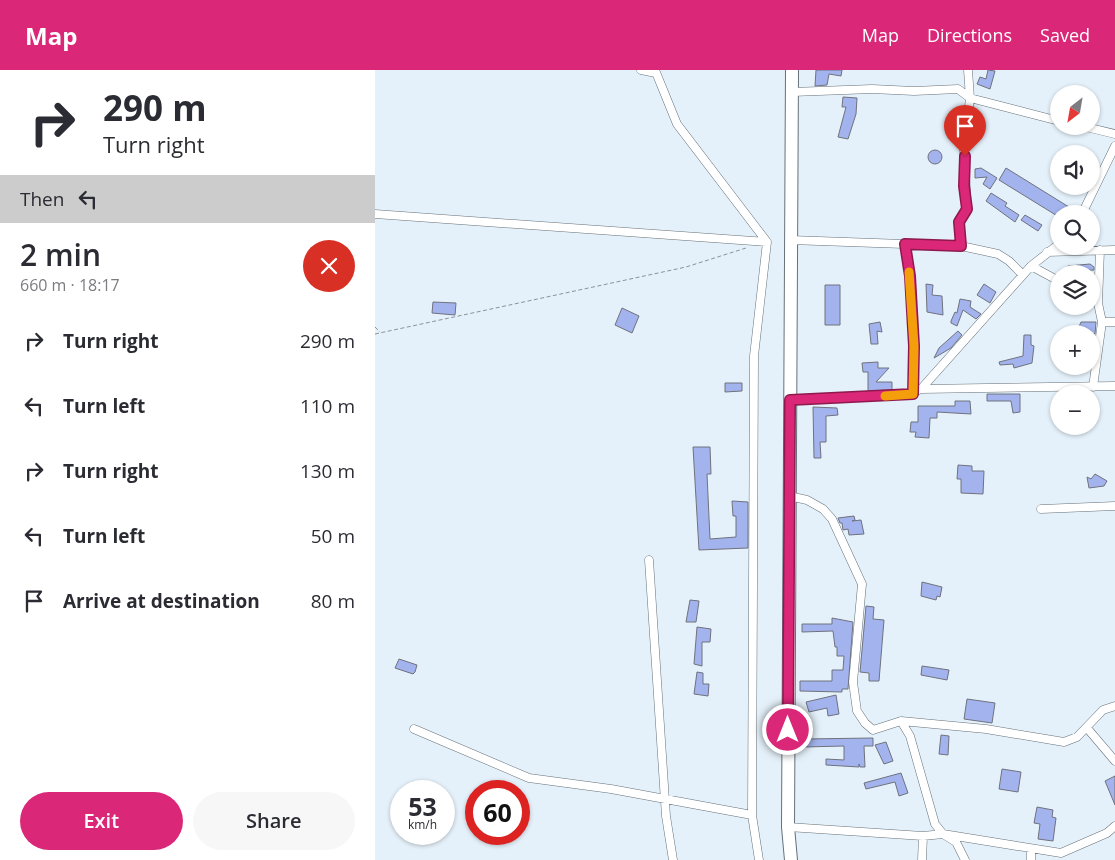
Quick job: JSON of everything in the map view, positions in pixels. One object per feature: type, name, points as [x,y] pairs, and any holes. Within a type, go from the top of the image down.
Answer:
[{"type":"main road","points":[[791,860],[788,827],[792,70]]},
{"type":"street","points":[[641,70],[655,71],[677,124],[767,242],[754,356],[752,815],[759,860]]},
{"type":"street","points":[[961,246],[959,222],[967,209],[964,150],[970,98],[968,70]]},
{"type":"street","points":[[792,92],[872,89],[914,91],[958,89],[970,98],[1050,119]]},
{"type":"street","points":[[1100,130],[1115,134]]},
{"type":"street","points":[[1086,205],[1115,146]]},
{"type":"street","points":[[375,214],[767,242]]},
{"type":"street","points":[[790,240],[961,246],[997,254],[1009,261],[1023,275]]},
{"type":"street","points":[[905,244],[910,276],[914,346],[913,394]]},
{"type":"street","points":[[790,400],[913,394],[921,389],[1031,266],[1050,250]]},
{"type":"street","points":[[1100,250],[1115,250]]},
{"type":"street","points":[[1031,266],[1050,276]]},
{"type":"street","points":[[1093,385],[1102,322],[1100,315]]},
{"type":"street","points":[[1102,322],[1115,322]]},
{"type":"street","points":[[1100,387],[1115,386]]},
{"type":"street","points":[[921,389],[1050,388]]},
{"type":"street","points":[[789,496],[807,500],[823,509],[833,519],[862,584],[853,682],[857,711],[865,723],[873,730],[901,721],[986,729],[1064,742],[1077,737],[1103,710],[1115,706]]},
{"type":"street","points":[[1041,509],[1115,506]]},
{"type":"street","points":[[649,560],[665,799],[673,860]]},
{"type":"street","points":[[901,721],[910,736],[935,824],[943,834],[956,842],[965,860]]},
{"type":"street","points":[[1087,728],[1115,760]]},
{"type":"street","points":[[414,729],[529,778],[665,799],[752,815]]},
{"type":"street","points":[[788,827],[923,836],[943,834],[1061,853],[1107,833],[1115,826]]},
{"type":"street","points":[[922,860],[923,836]]},
{"type":"street","points":[[1031,849],[1031,860]]},
{"type":"path","points":[[375,334],[455,315],[467,315],[686,267],[749,248]]},
{"type":"path","points":[[375,327],[381,333]]},
{"type":"building","points":[[816,70],[842,70],[841,76],[829,74],[827,85],[815,86]]},
{"type":"building","points":[[988,70],[995,71],[990,89],[977,84],[980,77],[986,79]]},
{"type":"building","points":[[843,97],[857,98],[856,114],[848,139],[838,137],[846,107],[842,107]]},
{"type":"building","points":[[935,150],[940,152],[942,157],[940,162],[935,164],[930,162],[928,157],[930,152]]},
{"type":"building","points":[[981,168],[997,178],[990,189],[983,184],[987,177],[975,178],[975,169]]},
{"type":"building","points":[[1006,168],[1066,205],[1050,205],[1050,211],[999,180]]},
{"type":"building","points":[[991,193],[1007,203],[1005,206],[1019,215],[1015,222],[986,201]]},
{"type":"building","points":[[1025,215],[1042,225],[1038,231],[1021,220]]},
{"type":"building","points":[[926,284],[933,285],[932,295],[942,296],[943,315],[927,312]]},
{"type":"building","points":[[984,284],[996,292],[990,303],[977,295]]},
{"type":"building","points":[[825,285],[840,285],[840,325],[825,325]]},
{"type":"building","points":[[960,299],[971,301],[970,307],[981,314],[976,319],[963,310],[957,326],[951,323],[951,321],[955,312],[957,313]]},
{"type":"building","points":[[433,302],[456,303],[455,315],[432,313]]},
{"type":"building","points":[[622,308],[639,316],[632,333],[615,325]]},
{"type":"building","points":[[880,322],[882,332],[877,331],[878,344],[871,344],[869,324]]},
{"type":"building","points":[[1081,322],[1096,322],[1096,325],[1080,325]]},
{"type":"building","points":[[958,331],[962,335],[951,348],[934,358],[939,348]]},
{"type":"building","points":[[1024,335],[1031,335],[1031,345],[1034,346],[1032,363],[1014,368],[1013,364],[1000,365],[999,362],[1023,356]]},
{"type":"building","points":[[878,362],[878,368],[889,368],[876,382],[892,382],[892,390],[868,391],[868,372],[863,372],[862,363]]},
{"type":"building","points":[[725,383],[742,383],[742,391],[725,392]]},
{"type":"building","points":[[987,394],[1020,394],[1020,412],[1013,413],[1011,401],[987,401]]},
{"type":"building","points":[[955,401],[970,401],[971,414],[937,412],[937,418],[930,418],[929,438],[915,437],[916,432],[910,432],[911,422],[918,422],[918,406],[955,406]]},
{"type":"building","points":[[813,407],[837,408],[838,415],[826,416],[826,442],[820,442],[821,458],[814,458]]},
{"type":"building","points":[[693,447],[710,447],[711,474],[707,474],[710,539],[736,537],[736,516],[733,516],[732,501],[748,502],[748,548],[699,550]]},
{"type":"building","points":[[958,465],[972,466],[972,471],[984,471],[983,494],[961,493],[961,479],[957,479]]},
{"type":"building","points":[[1095,474],[1107,481],[1104,486],[1089,488],[1087,477],[1091,479]]},
{"type":"building","points":[[854,516],[855,520],[852,521],[861,520],[864,534],[849,535],[848,529],[843,530],[842,523],[840,523],[838,518]]},
{"type":"building","points":[[922,582],[942,587],[940,597],[937,596],[936,600],[921,596]]},
{"type":"building","points":[[690,600],[699,601],[696,622],[686,622]]},
{"type":"building","points":[[866,606],[874,607],[873,619],[884,620],[879,681],[869,681],[869,673],[860,672]]},
{"type":"building","points":[[832,618],[853,622],[848,689],[842,689],[842,692],[800,691],[800,681],[832,681],[832,670],[843,670],[844,656],[837,656],[833,631],[802,632],[802,624],[832,624]]},
{"type":"building","points":[[697,627],[711,629],[710,642],[702,642],[702,666],[694,664]]},
{"type":"building","points":[[399,659],[417,665],[415,672],[413,674],[395,668]]},
{"type":"building","points":[[922,666],[949,670],[947,680],[921,675]]},
{"type":"building","points":[[697,672],[703,673],[703,684],[709,684],[708,696],[694,694]]},
{"type":"building","points":[[836,695],[839,714],[828,716],[827,708],[809,712],[806,702]]},
{"type":"building","points":[[967,699],[995,703],[992,723],[964,719]]},
{"type":"building","points":[[941,735],[949,736],[948,755],[939,754]]},
{"type":"building","points":[[873,738],[873,746],[864,746],[865,767],[860,767],[859,764],[859,767],[826,765],[826,759],[844,760],[844,746],[804,747],[804,739]]},
{"type":"building","points":[[886,742],[893,761],[884,764],[875,745]]},
{"type":"building","points":[[1002,769],[1021,772],[1018,792],[999,789]]},
{"type":"building","points":[[901,773],[908,793],[899,796],[895,782],[866,789],[864,783]]},
{"type":"building","points":[[1115,776],[1115,805],[1105,781]]},
{"type":"building","points":[[1037,807],[1053,810],[1052,817],[1056,818],[1053,841],[1038,839],[1040,824],[1034,823]]},
{"type":"slow traffic","points":[[885,396],[913,394],[914,346],[909,272]]},
{"type":"route","points":[[788,730],[790,400],[913,394],[914,346],[910,276],[905,244],[961,246],[959,222],[967,209],[964,186],[965,156]]}]
